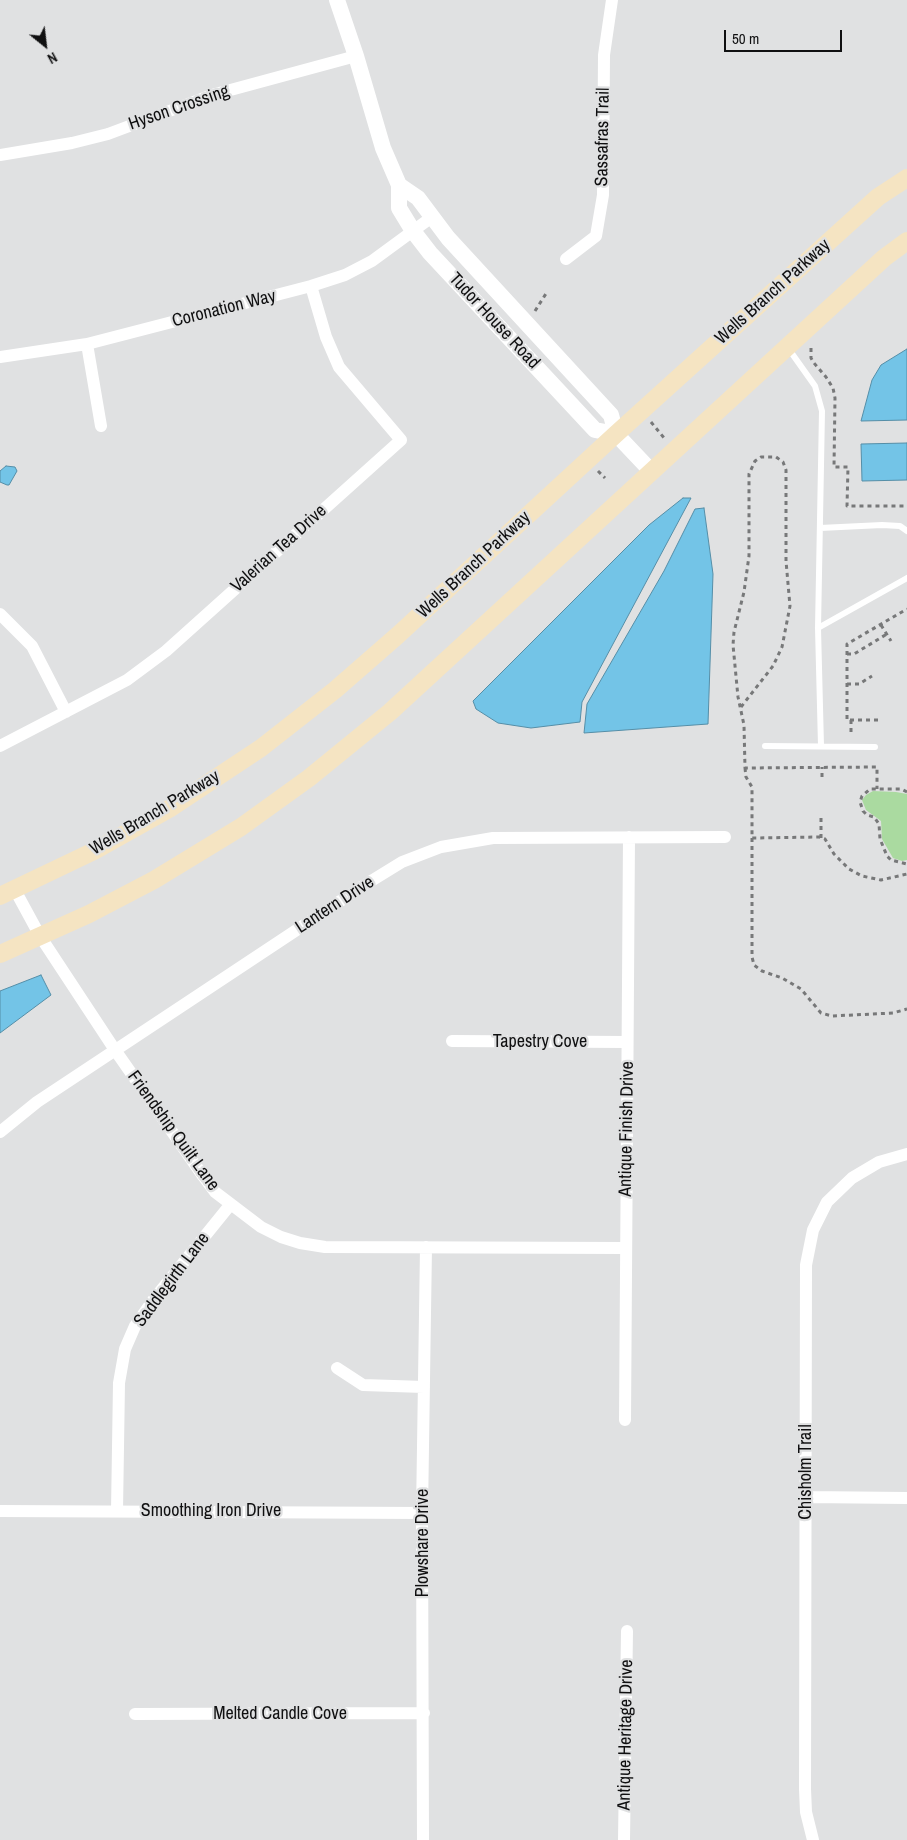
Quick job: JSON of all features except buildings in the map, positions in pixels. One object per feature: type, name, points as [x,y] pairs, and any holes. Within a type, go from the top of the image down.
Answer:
[{"type":"main road","name":"Wells Branch Parkway","points":[[7,893],[94,851],[169,809],[261,748],[335,690],[398,635],[616,434],[878,197],[907,178]]},
{"type":"main road","points":[[0,954],[89,914],[154,880],[240,827],[309,778],[390,712],[884,258],[907,241]]},
{"type":"street","name":"Tudor House Road","points":[[337,0],[356,56],[376,127],[399,186],[399,208],[412,231],[430,253],[595,430],[616,434]]},
{"type":"street","name":"Sassafras Trail","points":[[566,259],[596,236],[603,195],[604,55],[612,0]]},
{"type":"street","name":"Hyson Crossing","points":[[0,155],[72,143],[99,136],[212,95],[356,56]]},
{"type":"street","name":"Tudor House Road","points":[[399,186],[418,198],[448,238],[611,415],[616,434],[651,471]]},
{"type":"street","name":"Coronation Way","points":[[0,357],[87,344],[311,286],[346,275],[372,261],[432,217]]},
{"type":"street","name":"Valerian Tea Drive","points":[[0,746],[127,680],[166,651],[401,440],[339,367],[326,337],[311,286]]},
{"type":"street","points":[[87,344],[101,426]]},
{"type":"street","points":[[0,614],[32,646],[66,712]]},
{"type":"street","name":"Antique Finish Drive","points":[[625,1420],[629,837]]},
{"type":"street","name":"Lantern Drive","points":[[0,1132],[37,1102],[402,862],[441,847],[493,838],[725,837]]},
{"type":"street","name":"Friendship Quilt Lane","points":[[7,893],[40,936],[115,1050],[215,1192],[261,1227],[281,1237],[300,1243],[325,1247],[626,1248]]},
{"type":"street","name":"Tapestry Cove","points":[[452,1042],[627,1042]]},
{"type":"street","name":"Chisholm Trail","points":[[814,1840],[806,1812],[805,1789],[806,1265],[813,1230],[827,1202],[852,1178],[879,1162],[907,1154]]},
{"type":"street","name":"Saddlegirth Lane","points":[[117,1511],[118,1383],[125,1349],[135,1326],[154,1299],[230,1205]]},
{"type":"street","name":"Plowshare Drive","points":[[423,1840],[422,1513],[426,1247]]},
{"type":"street","points":[[337,1368],[363,1385],[424,1387]]},
{"type":"street","points":[[806,1497],[907,1498]]},
{"type":"street","name":"Smoothing Iron Drive","points":[[0,1511],[422,1513]]},
{"type":"street","name":"Antique Heritage Drive","points":[[624,1840],[628,1631]]},
{"type":"street","name":"Melted Candle Cove","points":[[135,1714],[424,1713]]},
{"type":"lane","points":[[787,347],[815,386],[822,411],[818,628],[821,746]]},
{"type":"lane","points":[[820,528],[882,525],[900,526],[907,531]]},
{"type":"lane","points":[[818,628],[907,578]]},
{"type":"lane","points":[[765,746],[876,746]]},
{"type":"path","points":[[533,314],[547,292]]},
{"type":"path","points":[[811,348],[811,358],[833,388],[835,398],[834,467],[848,467],[847,506],[907,506]]},
{"type":"path","points":[[649,419],[667,441]]},
{"type":"path","points":[[741,706],[772,666],[782,647],[790,606],[786,561],[786,470],[783,462],[776,457],[761,457],[755,461],[750,469],[749,556],[733,645],[738,697],[744,725],[746,777],[752,787],[752,958],[754,965],[762,971],[782,978],[801,989],[821,1013],[832,1016],[893,1013],[907,1009]]},
{"type":"path","points":[[878,720],[847,720],[847,644],[907,610]]},
{"type":"path","points":[[881,624],[891,641]]},
{"type":"path","points":[[847,654],[854,654],[887,634]]},
{"type":"path","points":[[847,684],[859,684],[872,676]]},
{"type":"path","points":[[851,732],[852,720]]},
{"type":"path","points":[[822,767],[822,777]]},
{"type":"path","points":[[745,768],[877,767],[877,789]]},
{"type":"path","points":[[907,792],[901,788],[877,789],[866,792],[860,802],[867,815],[874,817],[879,824],[880,839],[887,856],[891,860],[907,864]]},
{"type":"path","points":[[821,818],[821,838]]},
{"type":"path","points":[[752,838],[821,838],[824,839],[834,854],[849,869],[862,876],[881,880],[907,874]]},
{"type":"green space","points":[[873,791],[907,794],[907,860],[902,861],[893,858],[882,839],[881,821],[866,810],[862,800]]},
{"type":"water","points":[[907,349],[907,420],[861,421],[872,380],[881,365]]},
{"type":"water","points":[[907,443],[907,480],[862,481],[861,444]]},
{"type":"water","points":[[6,466],[15,467],[17,471],[9,485],[0,482],[0,471]]},
{"type":"water","points":[[683,498],[691,498],[582,702],[580,722],[531,728],[498,723],[476,709],[473,701],[649,525]]},
{"type":"water","points":[[704,508],[713,574],[708,724],[584,733],[587,704],[664,571],[695,509]]},
{"type":"water","points":[[41,975],[51,995],[0,1033],[0,991]]}]
